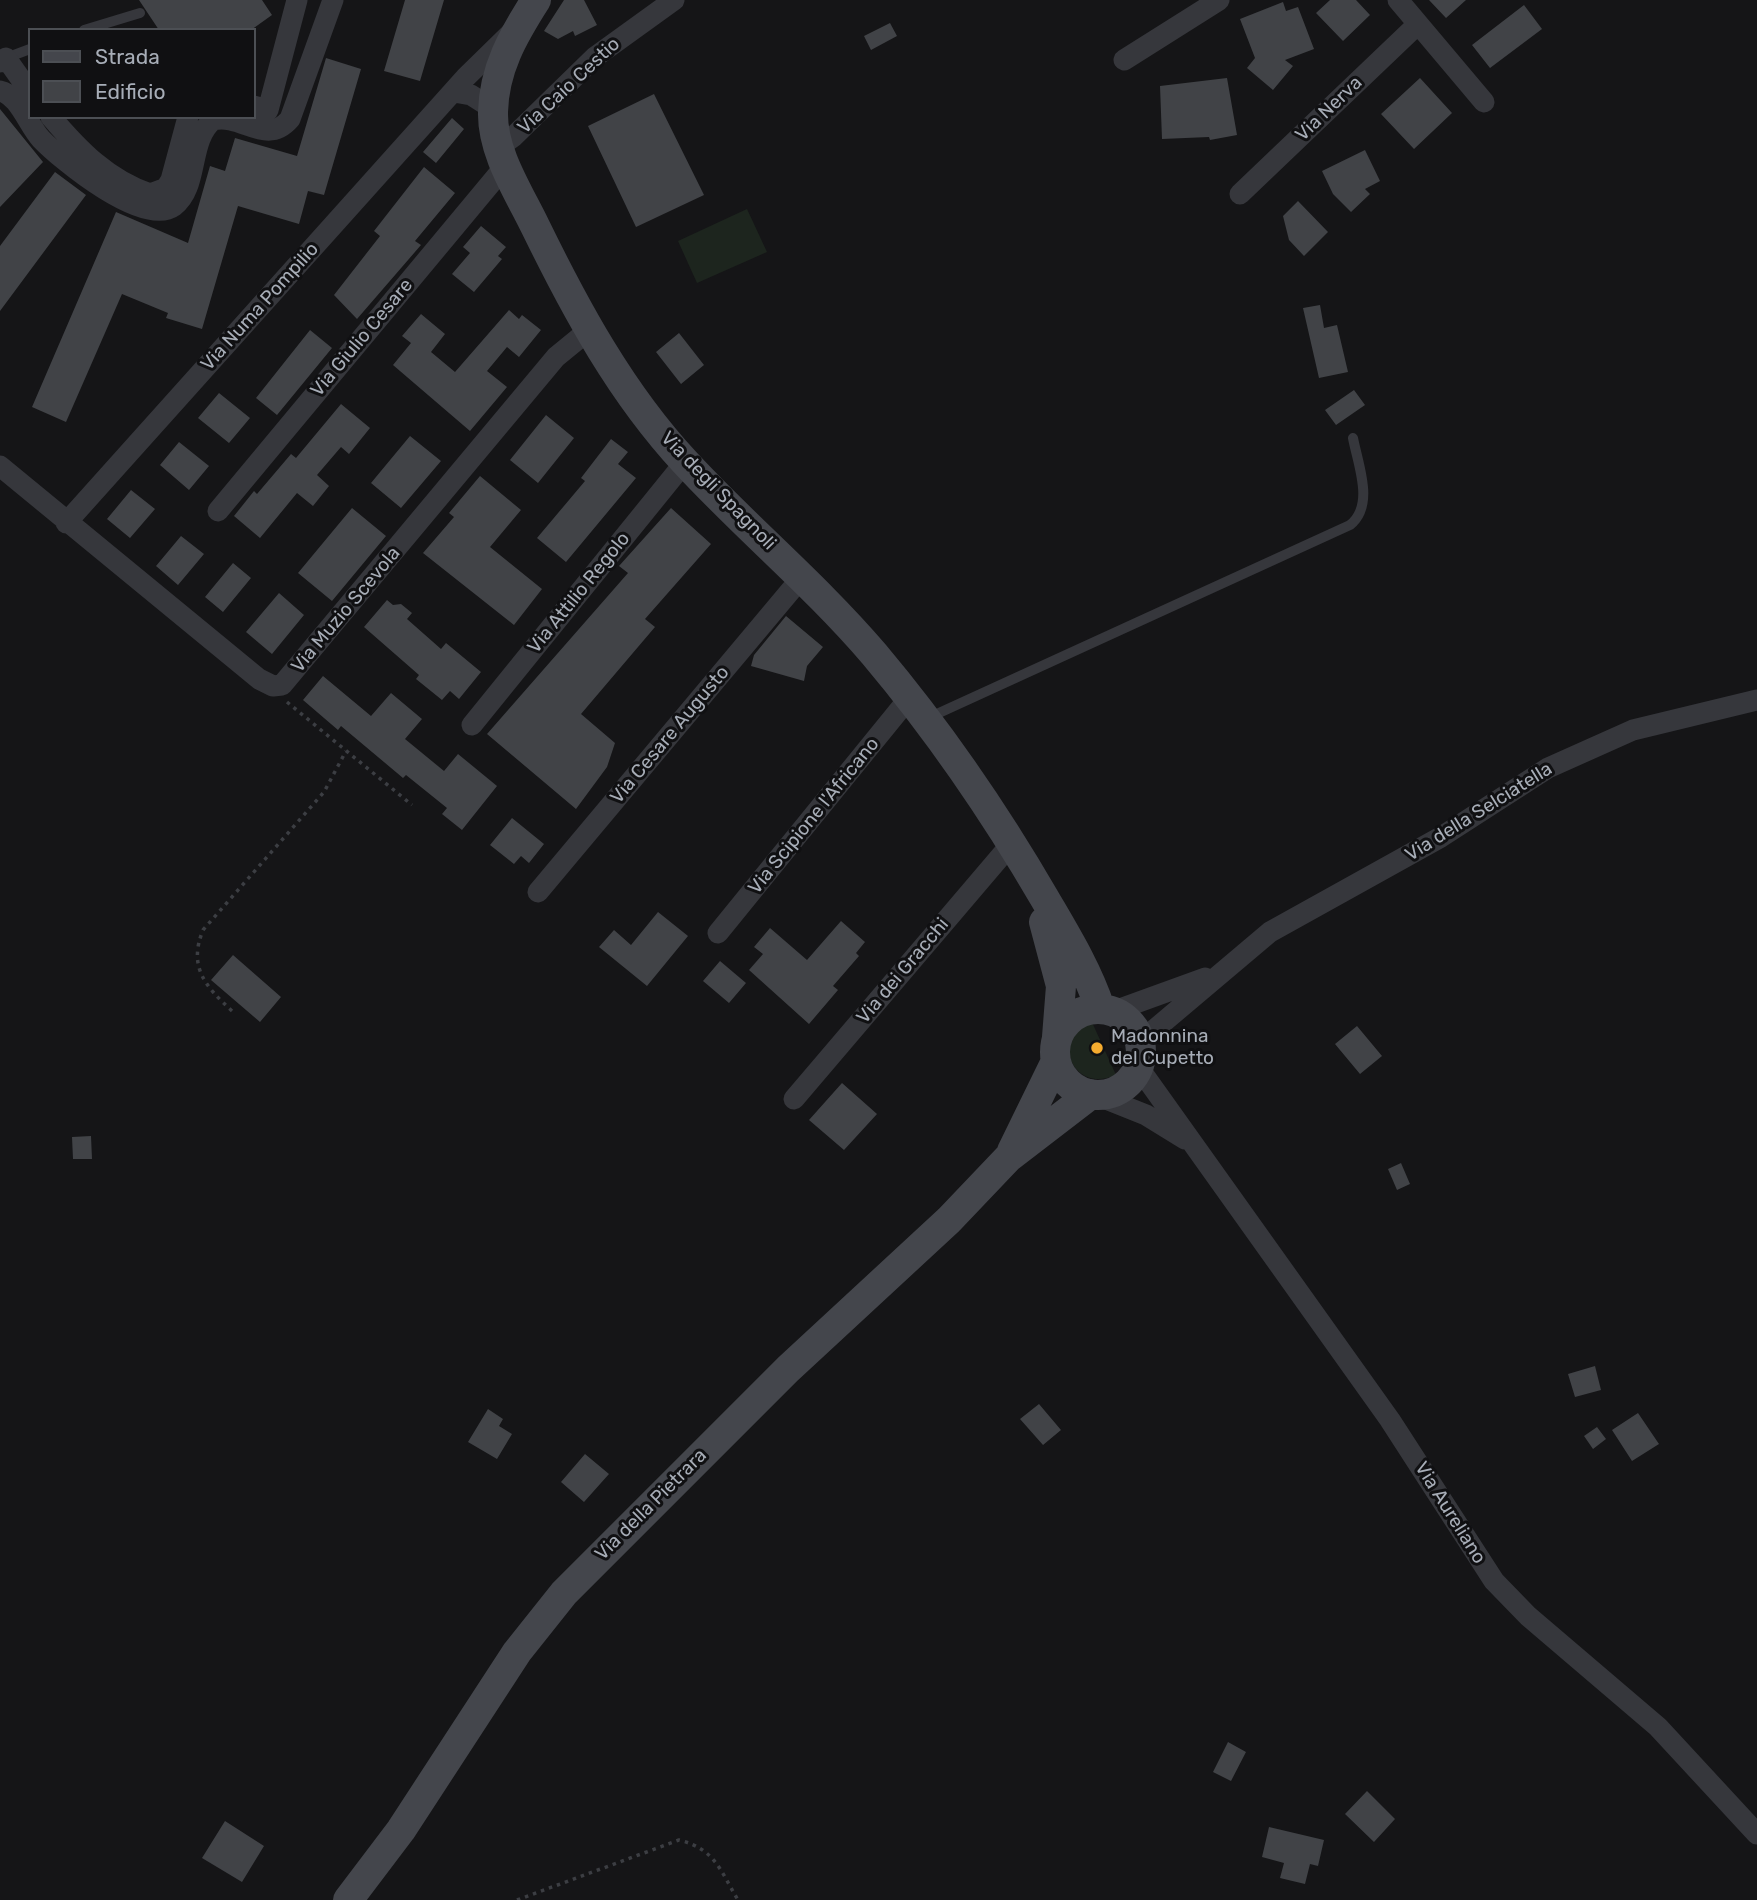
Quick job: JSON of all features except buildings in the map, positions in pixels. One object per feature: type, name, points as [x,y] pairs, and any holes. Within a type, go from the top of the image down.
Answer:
[{"type":"street","points":[[256,107],[268,110],[297,0]]},
{"type":"street","points":[[0,91],[12,97],[38,136],[78,172],[136,205],[165,210],[176,205],[181,197],[204,129],[213,120],[229,119],[272,131],[290,119],[333,0]]},
{"type":"street","name":"Via degli Spagnoli","points":[[536,0],[518,27],[502,60],[493,109],[502,156],[589,330],[644,413],[685,462],[802,577],[863,642],[917,709],[1018,854]]},
{"type":"street","name":"Via Caio Cestio","points":[[502,156],[513,137],[594,57],[674,0]]},
{"type":"street","points":[[1124,60],[1219,0]]},
{"type":"street","points":[[1398,0],[1484,102]]},
{"type":"street","name":"Via Nerva","points":[[1240,194],[1418,24]]},
{"type":"street","name":"Via Numa Pompilio","points":[[66,523],[489,52],[518,27]]},
{"type":"street","points":[[3,60],[28,90]]},
{"type":"street","points":[[453,92],[471,95],[493,109]]},
{"type":"street","points":[[53,119],[99,167],[121,182],[150,194],[166,188],[171,180],[187,119]]},
{"type":"street","name":"Via Giulio Cesare","points":[[218,511],[502,156]]},
{"type":"street","name":"Via Muzio Scevola","points":[[259,679],[273,687],[286,683],[556,357],[589,330]]},
{"type":"street","name":"Via Attilio Regolo","points":[[472,725],[685,462]]},
{"type":"street","points":[[0,466],[66,523],[259,679]]},
{"type":"street","name":"Via Cesare Augusto","points":[[538,892],[802,577]]},
{"type":"street","name":"Via della Selciatella","points":[[1140,1054],[1223,971],[1283,924],[1441,837],[1576,753],[1646,726],[1757,701]]},
{"type":"street","name":"Via Scipione l'Africano","points":[[718,933],[917,709]]},
{"type":"street","points":[[1018,854],[1107,1009],[1132,1024],[1140,1054],[1126,1085],[1107,1094],[1093,1095],[1068,1083],[1056,1049],[1073,1016],[1107,1009]]},
{"type":"street","name":"Via della Pietrara","points":[[1009,1157],[1056,1049],[1061,1013],[1061,986],[1055,955],[1018,854]]},
{"type":"street","name":"Via dei Gracchi","points":[[794,1099],[1018,854]]},
{"type":"street","name":"Via della Selciatella","points":[[1107,1009],[1223,971]]},
{"type":"street","name":"Via Aureliano","points":[[1140,1054],[1196,1146],[1404,1441],[1494,1581],[1528,1616],[1665,1733],[1757,1834]]},
{"type":"street","name":"Via della Pietrara","points":[[348,1900],[401,1829],[517,1652],[557,1601],[613,1541],[768,1388],[949,1220],[1009,1157],[1093,1095]]},
{"type":"street","name":"Via Aureliano","points":[[1093,1095],[1146,1115],[1196,1146]]},
{"type":"lane","points":[[91,28],[140,13]]},
{"type":"lane","points":[[3,60],[28,50]]},
{"type":"lane","points":[[917,709],[1350,525],[1360,514],[1364,500],[1353,438]]},
{"type":"path","points":[[259,679],[412,805]]},
{"type":"path","points":[[232,1011],[208,989],[198,972],[197,951],[203,930],[324,792],[346,751]]},
{"type":"path","points":[[517,1900],[679,1840],[699,1845],[712,1856],[738,1900]]},
{"type":"shaded area","points":[[747,209],[767,252],[697,283],[678,241]]},
{"type":"shaded area","points":[[1091,1020],[1116,1075],[1101,1079],[1088,1077],[1071,1061],[1071,1038],[1078,1027]]},
{"type":"place","name":"Madonnina del Cupetto","points":[[1097,1048]]}]
